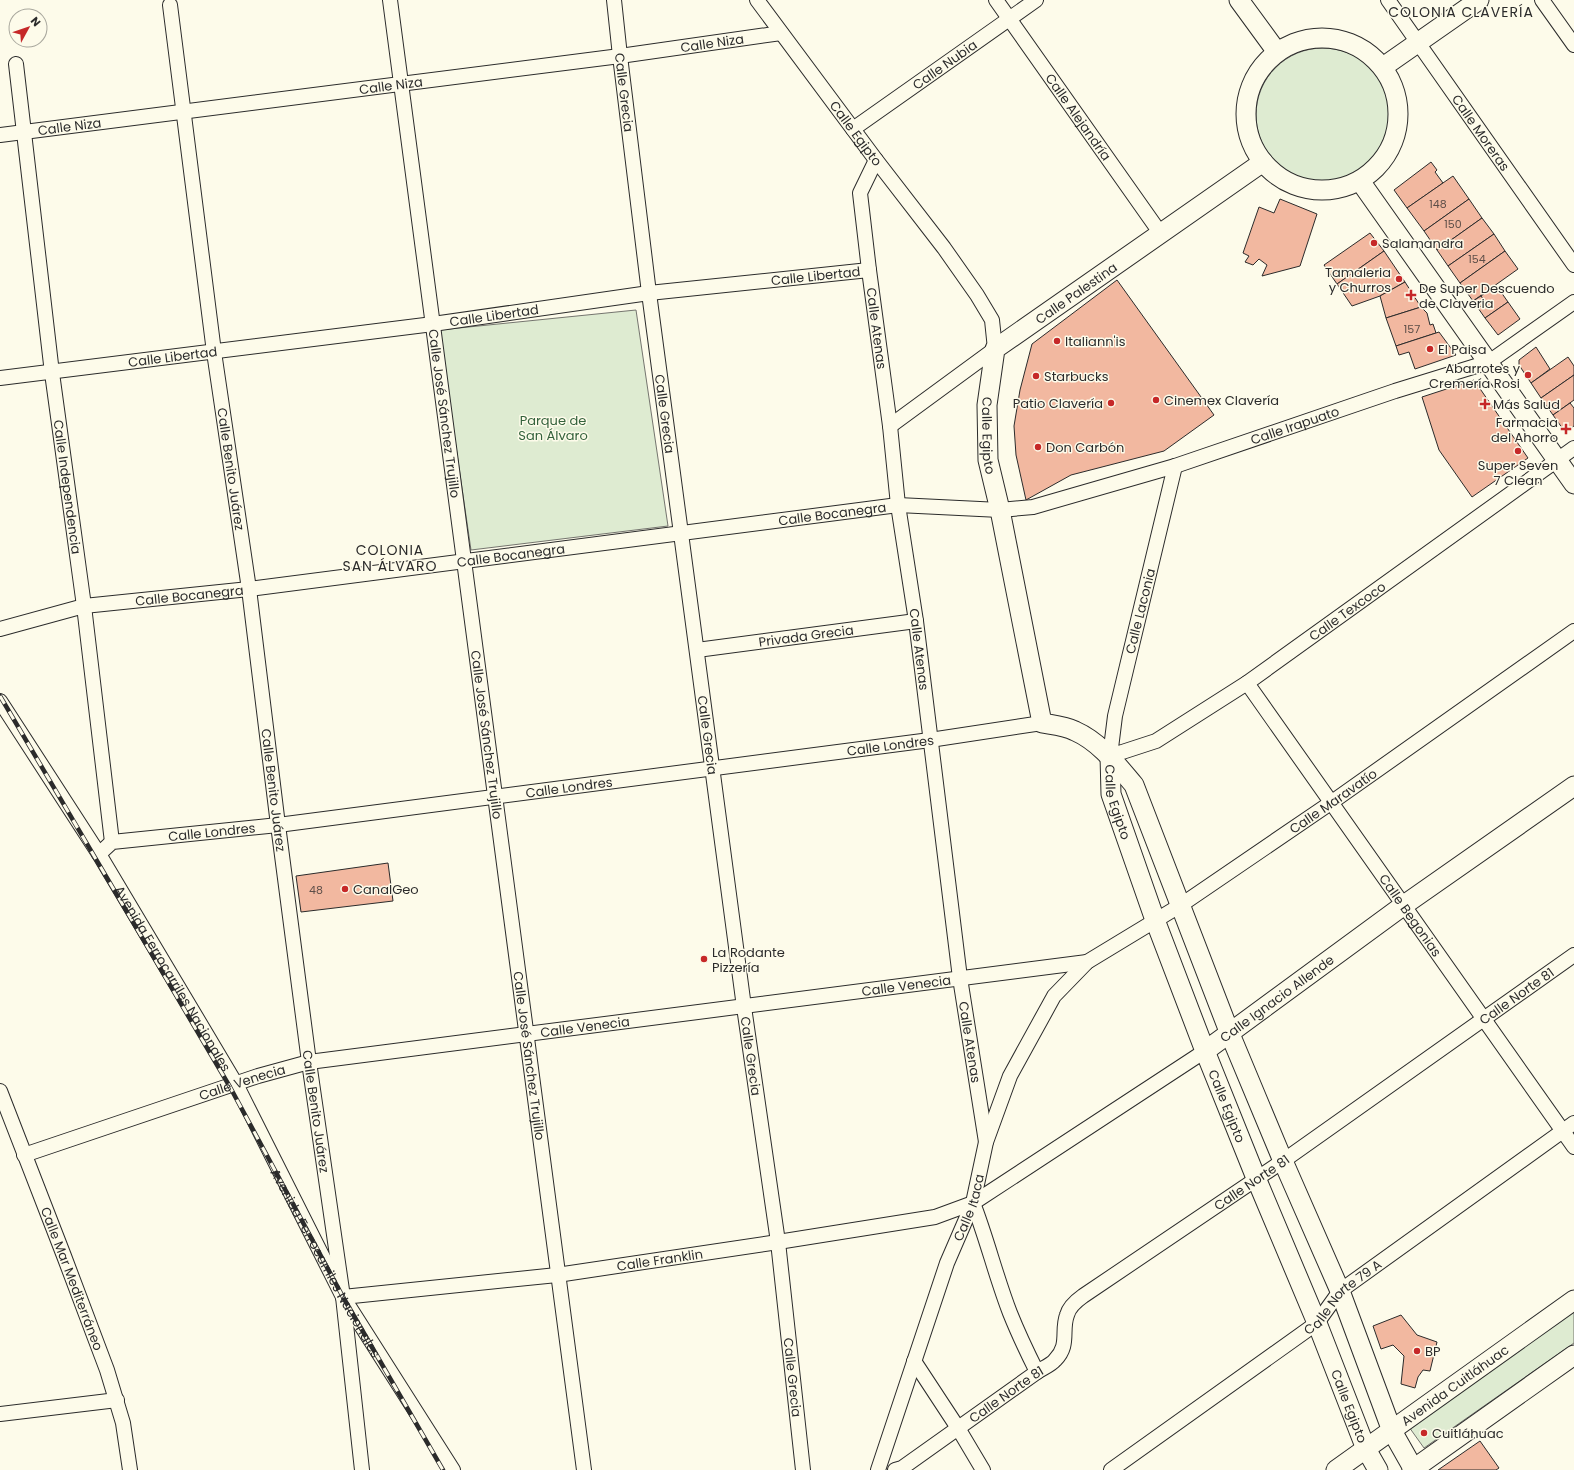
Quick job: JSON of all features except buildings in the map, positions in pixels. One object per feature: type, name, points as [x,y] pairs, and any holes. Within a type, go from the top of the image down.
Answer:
[{"type":"street","name":"Calle José Sánchez Trujillo","points":[[390,0],[494,796],[542,1145],[557,1275],[584,1470]]},
{"type":"street","name":"Calle Grecia","points":[[614,0],[649,293],[744,1007],[778,1242],[803,1470]]},
{"type":"street","name":"Calle Egipto","points":[[757,0],[876,160],[944,248],[977,295],[992,320],[995,349],[986,405],[988,460],[1000,510],[1042,723],[1061,726],[1075,731],[1110,756],[1134,785],[1230,1034],[1283,1161],[1340,1291],[1392,1431],[1413,1470]]},
{"type":"street","name":"Calle Alejandría","points":[[996,0],[1161,234]]},
{"type":"street","name":"Calle Nubia","points":[[853,129],[1036,0]]},
{"type":"street","points":[[1239,0],[1277,52]]},
{"type":"street","name":"Calle Moreras","points":[[1388,0],[1574,265]]},
{"type":"street","points":[[1383,67],[1479,0]]},
{"type":"street","points":[[1542,0],[1574,45]]},
{"type":"street","name":"Calle Benito Juárez","points":[[170,4],[182,111],[214,352],[249,589],[309,1062],[343,1297],[362,1470]]},
{"type":"street","name":"Calle Niza","points":[[0,135],[620,56],[781,33]]},
{"type":"street","points":[[1334,38],[1361,48],[1383,67],[1397,97],[1398,130],[1384,160],[1360,181],[1335,190],[1308,189],[1284,180],[1263,162],[1249,134],[1247,102],[1258,73],[1277,52],[1306,39],[1334,38]]},
{"type":"street","name":"Calle Independencia","points":[[16,64],[52,372],[84,606],[112,842]]},
{"type":"street","name":"Calle Atenas","points":[[876,160],[860,193],[890,426],[898,505],[916,621],[960,978],[986,1142]]},
{"type":"street","name":"Calle Palestina","points":[[890,426],[995,349],[1263,162]]},
{"type":"street","points":[[1360,181],[1574,484]]},
{"type":"street","name":"Calle Libertad","points":[[0,378],[433,324],[649,293],[869,270]]},
{"type":"street","name":"Calle Irapuato","points":[[1000,510],[1033,508],[1175,466],[1395,391],[1489,362],[1574,302]]},
{"type":"street","name":"Calle Texcoco","points":[[1110,756],[1156,740],[1247,683],[1574,448]]},
{"type":"street","name":"Calle Laconia","points":[[1110,756],[1115,716],[1175,466]]},
{"type":"street","name":"Calle Bocanegra","points":[[0,629],[84,606],[249,589],[898,505],[1000,510]]},
{"type":"street","name":"Privada Grecia","points":[[697,650],[916,621]]},
{"type":"street","name":"Calle Maravatío","points":[[1087,962],[1181,905],[1332,802],[1574,631]]},
{"type":"street","name":"Calle Begonias","points":[[1247,683],[1484,1018],[1568,1128],[1574,1147]]},
{"type":"street","name":"Avenida Ferrocarriles Nacionales","points":[[0,701],[99,854],[236,1084],[343,1297],[453,1470]]},
{"type":"street","name":"Calle Londres","points":[[112,842],[278,825],[930,740],[1042,723]]},
{"type":"street","name":"Calle Egipto","points":[[1110,756],[1111,794],[1155,920],[1205,1051],[1317,1323],[1366,1450],[1378,1470]]},
{"type":"street","name":"Calle Ignacio Allende","points":[[973,1203],[1230,1034],[1404,905],[1574,786]]},
{"type":"street","points":[[99,854],[112,842]]},
{"type":"street","name":"Calle Norte 81","points":[[895,1470],[902,1468],[1055,1360],[1062,1351],[1065,1341],[1067,1315],[1072,1305],[1078,1300],[1283,1161],[1574,955]]},
{"type":"street","name":"Calle Venecia","points":[[24,1155],[236,1084],[309,1062],[1087,962]]},
{"type":"street","name":"Calle Itaca","points":[[878,1470],[947,1263],[973,1203],[986,1142],[1010,1076],[1054,996],[1087,962]]},
{"type":"street","name":"Calle Mar Mediterráneo","points":[[0,1091],[87,1316],[117,1400],[123,1423],[130,1470]]},
{"type":"street","name":"Calle Norte 79 A","points":[[1111,1470],[1317,1323],[1340,1291],[1568,1128]]},
{"type":"street","points":[[973,1203],[986,1238],[1009,1312],[1021,1341],[1037,1372]]},
{"type":"street","name":"Calle Franklin","points":[[343,1297],[557,1275],[935,1217],[973,1203]]},
{"type":"street","name":"Avenida Cuitláhuac","points":[[1336,1470],[1574,1300]]},
{"type":"street","points":[[1413,1470],[1574,1355]]},
{"type":"street","points":[[914,1361],[958,1428],[983,1470]]},
{"type":"street","points":[[0,1414],[117,1400]]},
{"type":"green space","points":[[1330,48],[1343,50],[1371,67],[1388,95],[1390,115],[1388,135],[1371,163],[1343,180],[1316,182],[1303,180],[1275,163],[1258,135],[1256,108],[1258,95],[1275,67],[1303,50]]},
{"type":"green space","name":"Parque de San Álvaro","points":[[636,310],[668,526],[471,550],[439,330]]},
{"type":"green space","points":[[1574,1310],[1574,1343],[1424,1448],[1409,1427]]},
{"type":"railway","points":[[0,696],[230,1087],[343,1297],[443,1470]]},
{"type":"place","name":"Salamandra","points":[[1374,243]]},
{"type":"place","name":"Tamaleria y Churros","points":[[1399,279]]},
{"type":"place","name":"De Super Descuendo de Claveria","points":[[1411,295]]},
{"type":"place","name":"Italiann'is","points":[[1057,341]]},
{"type":"place","name":"El Paisa","points":[[1430,349]]},
{"type":"place","name":"Abarrotes y Cremería Rosi","points":[[1528,375]]},
{"type":"place","name":"Starbucks","points":[[1036,376]]},
{"type":"place","name":"Cinemex Clavería","points":[[1156,400]]},
{"type":"place","name":"Patio Clavería","points":[[1111,403]]},
{"type":"place","name":"Más Salud","points":[[1485,404]]},
{"type":"place","name":"Farmacia del Ahorro","points":[[1566,429]]},
{"type":"place","name":"Don Carbón","points":[[1038,447]]},
{"type":"place","name":"Super Seven 7 Clean","points":[[1518,451]]},
{"type":"place","name":"CanalGeo","points":[[345,889]]},
{"type":"place","name":"La Rodante Pizzería","points":[[704,959]]},
{"type":"place","name":"BP","points":[[1417,1351]]},
{"type":"place","name":"Cuitláhuac","points":[[1424,1433]]},
{"type":"district","name":"COLONIA CLAVERÍA","points":[[1461,12]]},
{"type":"district","name":"COLONIA SAN ÁLVARO","points":[[390,558]]}]
